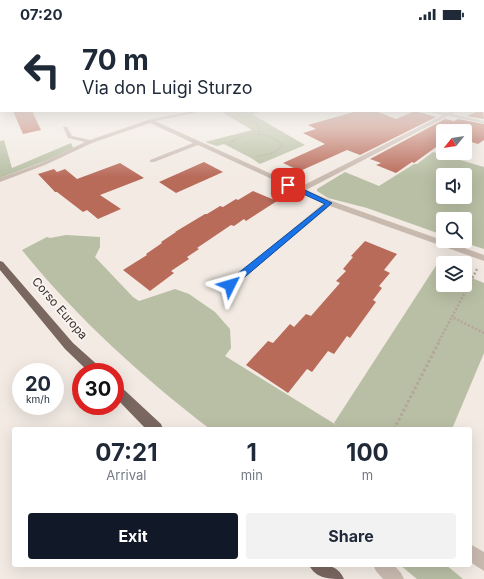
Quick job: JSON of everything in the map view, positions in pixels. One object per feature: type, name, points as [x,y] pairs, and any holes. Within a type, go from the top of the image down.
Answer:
[{"type":"main road","name":"Corso Europa","points":[[0,264],[69,346],[87,363]]},
{"type":"main road","points":[[124,398],[154,427]]},
{"type":"main road","points":[[320,567],[335,579]]},
{"type":"street","points":[[0,180],[43,164],[90,142],[137,126]]},
{"type":"street","points":[[160,126],[329,203],[484,259]]},
{"type":"street","points":[[300,190],[424,126]]},
{"type":"street","points":[[65,128],[70,137],[90,142]]},
{"type":"street","points":[[152,161],[198,143]]},
{"type":"street","points":[[230,285],[329,203]]},
{"type":"street","points":[[472,553],[484,562]]},
{"type":"street","points":[[384,567],[395,579]]},
{"type":"path","points":[[258,126],[259,135]]},
{"type":"path","points":[[230,147],[230,143],[240,136],[259,135],[272,137],[279,140],[282,145],[280,149],[271,154],[254,156]]},
{"type":"path","points":[[395,427],[484,259]]},
{"type":"path","points":[[452,317],[484,333]]},
{"type":"green space","points":[[245,126],[272,126],[305,145],[260,164],[224,144],[217,146],[205,142],[252,130]]},
{"type":"green space","points":[[4,140],[12,168],[71,143],[73,148],[45,161],[0,178],[0,141]]},
{"type":"green space","points":[[433,152],[436,153],[436,160],[460,160],[484,167],[484,249],[472,245],[472,212],[436,212],[436,233],[367,208],[328,198],[317,191],[317,189],[345,172],[379,186],[414,164],[417,164]]},
{"type":"green space","points":[[66,235],[100,237],[100,247],[95,257],[133,297],[139,301],[175,289],[189,294],[215,312],[230,329],[231,348],[225,356],[338,426],[334,423],[436,266],[436,292],[472,292],[472,278],[484,283],[484,353],[453,427],[207,427],[134,367],[110,345],[64,299],[22,250],[47,237],[50,238]]},
{"type":"green space","points":[[402,567],[448,567],[463,579],[417,579]]},
{"type":"building","points":[[19,126],[39,126],[41,130],[23,134]]},
{"type":"building","points":[[309,126],[419,126],[360,155],[347,150],[300,171],[283,163],[325,144],[303,133],[316,129]]},
{"type":"building","points":[[432,126],[436,126],[436,147],[414,163],[412,162],[396,173],[376,165],[381,163],[370,159]]},
{"type":"building","points":[[472,126],[484,126],[484,140],[478,144],[472,142]]},
{"type":"building","points":[[204,162],[223,172],[176,193],[159,182]]},
{"type":"building","points":[[120,163],[144,178],[100,195],[121,209],[98,219],[87,210],[83,212],[55,192],[38,174],[54,169],[57,172],[65,169],[77,179]]},
{"type":"building","points":[[253,191],[277,201],[246,221],[244,219],[234,226],[231,225],[197,248],[199,249],[187,257],[189,259],[171,271],[174,273],[150,291],[123,270],[147,255],[146,254],[175,232],[220,206],[223,207]]},
{"type":"building","points":[[365,241],[397,254],[384,270],[390,273],[379,286],[382,288],[373,300],[376,302],[350,338],[347,336],[334,354],[328,351],[312,372],[307,369],[288,393],[246,365],[268,341],[273,343],[290,324],[294,327],[306,314],[311,316],[340,283],[336,281],[346,271],[343,269],[353,257],[351,256]]},
{"type":"route","points":[[230,285],[329,203],[288,185]]}]
